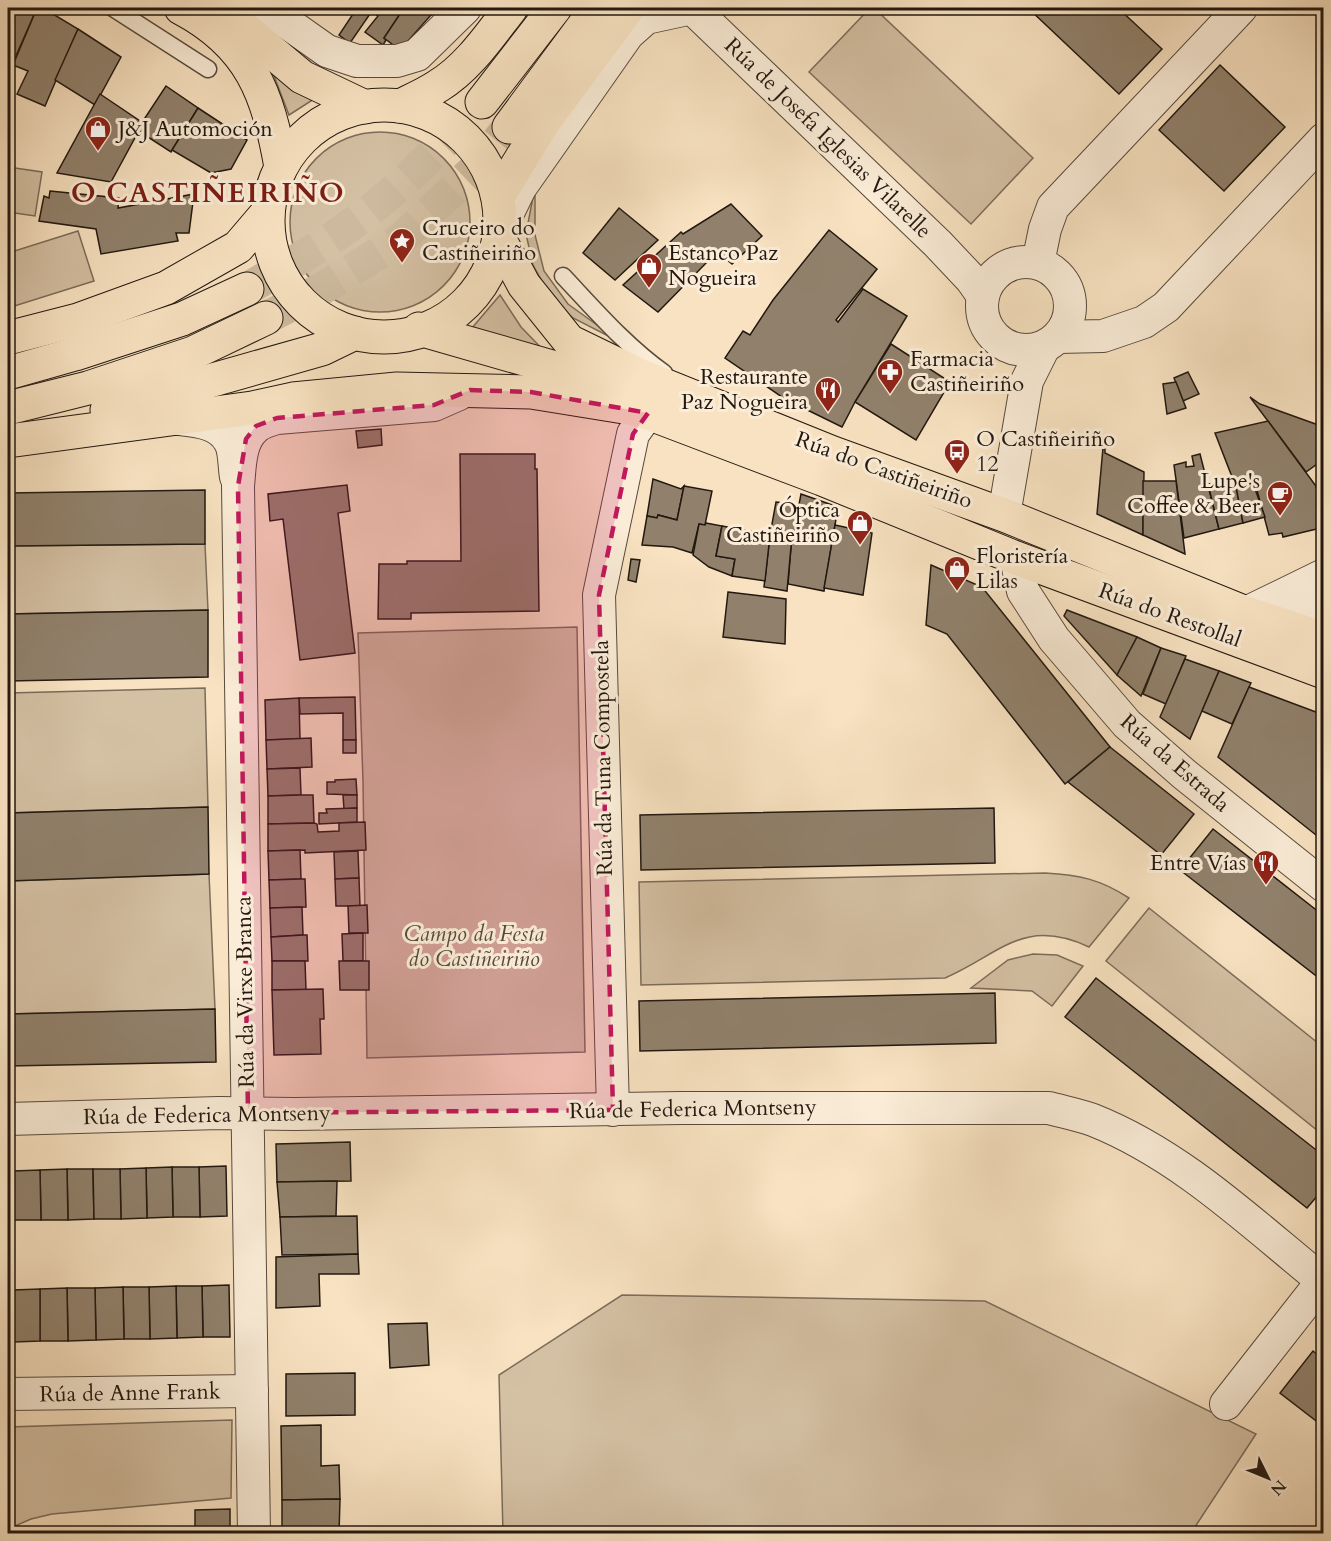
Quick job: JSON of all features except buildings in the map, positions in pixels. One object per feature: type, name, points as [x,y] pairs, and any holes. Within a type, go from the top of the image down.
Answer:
[{"type":"main road","points":[[181,8],[206,23],[225,40],[241,56],[255,77],[265,97],[273,124],[281,167]]},
{"type":"main road","name":"Rúa do Castiñeiriño","points":[[219,8],[302,77],[365,107]]},
{"type":"main road","points":[[400,106],[439,86],[463,65],[489,38],[511,8]]},
{"type":"main road","points":[[482,102],[555,8]]},
{"type":"main road","points":[[509,127],[597,8]]},
{"type":"main road","points":[[501,221],[543,123],[628,8]]},
{"type":"main road","name":"Rúa do Castiñeiriño","points":[[501,221],[490,272],[472,297],[450,317],[419,328],[393,334],[372,335],[332,326],[312,314],[283,282],[268,239],[267,213],[273,186],[281,167],[295,147],[326,121],[365,107],[400,106],[417,110],[446,122],[478,151],[494,181],[501,221],[524,285],[569,341],[639,375],[698,399],[833,453],[1004,515],[1246,613]]},
{"type":"main road","points":[[8,339],[78,320],[166,288],[238,247],[267,213]]},
{"type":"main road","points":[[8,373],[182,319],[247,288]]},
{"type":"main road","points":[[8,408],[88,388],[193,353],[266,318]]},
{"type":"main road","name":"Rúa do Castiñeiriño","points":[[419,328],[566,371],[648,413],[822,479],[1016,558]]},
{"type":"main road","points":[[8,440],[322,349],[356,333]]},
{"type":"main road","points":[[8,440],[252,408],[304,398],[397,389],[531,392],[648,413]]},
{"type":"main road","name":"Rúa do Restollal","points":[[1016,558],[1323,672]]},
{"type":"main road","name":"Rúa do Restollal","points":[[1246,613],[1323,639]]},
{"type":"street","points":[[266,8],[327,51],[357,61],[397,62],[417,55],[465,8]]},
{"type":"street","points":[[1038,263],[1045,229],[1053,207],[1241,8]]},
{"type":"street","points":[[501,221],[520,188],[628,34],[646,18],[702,11]]},
{"type":"street","name":"Rúa de Josefa Iglesias Vilarelle","points":[[702,11],[938,244],[983,296]]},
{"type":"street","points":[[1004,515],[1027,381],[1051,342],[1067,322],[1070,307],[1068,293],[1062,280],[1051,269],[1038,263],[1024,261],[1004,267],[989,281],[983,296],[982,314],[985,326],[1000,343],[1010,348],[1022,351],[1051,342],[1103,336],[1144,322],[1166,307],[1323,139]]},
{"type":"street","name":"Rúa de Josefa Iglesias Vilarelle","points":[[938,244],[980,263],[1004,267]]},
{"type":"street","points":[[1069,300],[1109,322],[1129,326]]},
{"type":"street","points":[[1010,348],[1018,359],[1027,381]]},
{"type":"street","name":"Rúa da Virxe Branca","points":[[254,1533],[238,486],[241,454],[246,439],[256,426],[277,418],[434,405],[470,390]]},
{"type":"street","name":"Rúa da Tuna Compostela","points":[[613,1110],[600,595],[633,434],[648,413]]},
{"type":"street","name":"Rúa da Virxe Branca","points":[[171,418],[201,421],[217,427],[230,442],[238,486]]},
{"type":"street","name":"Rúa da Estrada","points":[[1016,558],[1023,591],[1054,639],[1127,724],[1184,774],[1323,886]]},
{"type":"street","points":[[1246,613],[1323,575]]},
{"type":"street","points":[[1288,627],[1323,604]]},
{"type":"street","name":"Rúa de Federica Montseny","points":[[8,1119],[248,1113],[1049,1108],[1092,1119],[1128,1136],[1194,1176],[1323,1280]]},
{"type":"street","points":[[1226,1404],[1323,1280]]},
{"type":"street","name":"Rúa de Anne Frank","points":[[8,1394],[252,1391]]},
{"type":"lane","points":[[113,8],[208,69]]},
{"type":"lane","points":[[563,276],[648,362],[698,399]]},
{"type":"highlighted area","points":[[470,390],[531,392],[648,413],[633,434],[599,595],[613,1110],[248,1113],[238,486],[246,439],[256,426],[277,418],[434,405]]},
{"type":"green space","points":[[870,8],[874,8],[1033,158],[971,224],[809,72]]},
{"type":"green space","points":[[274,76],[314,99],[289,115]]},
{"type":"green space","points":[[380,132],[414,139],[430,147],[444,158],[455,172],[463,188],[470,222],[463,256],[455,272],[444,286],[430,297],[414,305],[380,312],[346,305],[330,297],[316,286],[305,272],[297,256],[290,222],[297,188],[305,172],[316,158],[330,147],[346,139]]},
{"type":"green space","points":[[8,167],[42,172],[35,216],[8,212]]},
{"type":"green space","points":[[535,186],[535,235],[544,271],[568,304],[622,343],[573,318],[552,299],[533,265],[526,234]]},
{"type":"green space","points":[[78,231],[94,281],[8,308],[8,253]]},
{"type":"green space","points":[[500,295],[521,327],[550,357],[472,328]]},
{"type":"green space","points":[[205,544],[208,610],[8,614],[8,546]]},
{"type":"green space","name":"Campo da Festa do Castiñeiriño","points":[[577,627],[585,1052],[367,1058],[363,781],[358,633]]},
{"type":"green space","points":[[205,688],[208,807],[8,813],[8,693]]},
{"type":"green space","points":[[1045,873],[1089,879],[1108,886],[1129,898],[1089,947],[1066,938],[1029,937],[1012,942],[945,978],[641,985],[639,882]]},
{"type":"green space","points":[[209,874],[215,1009],[8,1014],[8,881]]},
{"type":"green space","points":[[1149,908],[1323,1047],[1323,1135],[1106,961]]},
{"type":"green space","points":[[1033,954],[1057,955],[1083,966],[1052,1006],[1032,991],[971,988],[1008,960]]},
{"type":"green space","points":[[622,1295],[985,1301],[1256,1434],[1191,1533],[503,1533],[499,1375]]},
{"type":"green space","points":[[232,1420],[231,1498],[52,1514],[31,1519],[8,1529],[8,1427]]},
{"type":"tunnel","points":[[247,289],[318,247],[361,218],[415,171],[482,102]]},
{"type":"tunnel","points":[[266,318],[318,291],[400,240],[475,169],[509,127]]},
{"type":"place","name":"J&J Automoción","points":[[98,152]]},
{"type":"place","name":"Cruceiro do Castiñeiriño","points":[[402,264]]},
{"type":"place","name":"Estanco Paz Nogueira","points":[[649,289]]},
{"type":"place","name":"Farmacia Castiñeiriño","points":[[890,395]]},
{"type":"place","name":"Restaurante Paz Nogueira","points":[[828,413]]},
{"type":"place","name":"O Castiñeiriño 12","points":[[957,475]]},
{"type":"place","name":"Lupe's Coffee & Beer","points":[[1280,517]]},
{"type":"place","name":"Óptica Castiñeiriño","points":[[860,546]]},
{"type":"place","name":"Floristería Lilas","points":[[957,592]]},
{"type":"place","name":"Entre Vías","points":[[1266,886]]},
{"type":"district","name":"O CASTIÑEIRIÑO","points":[[208,193]]}]
